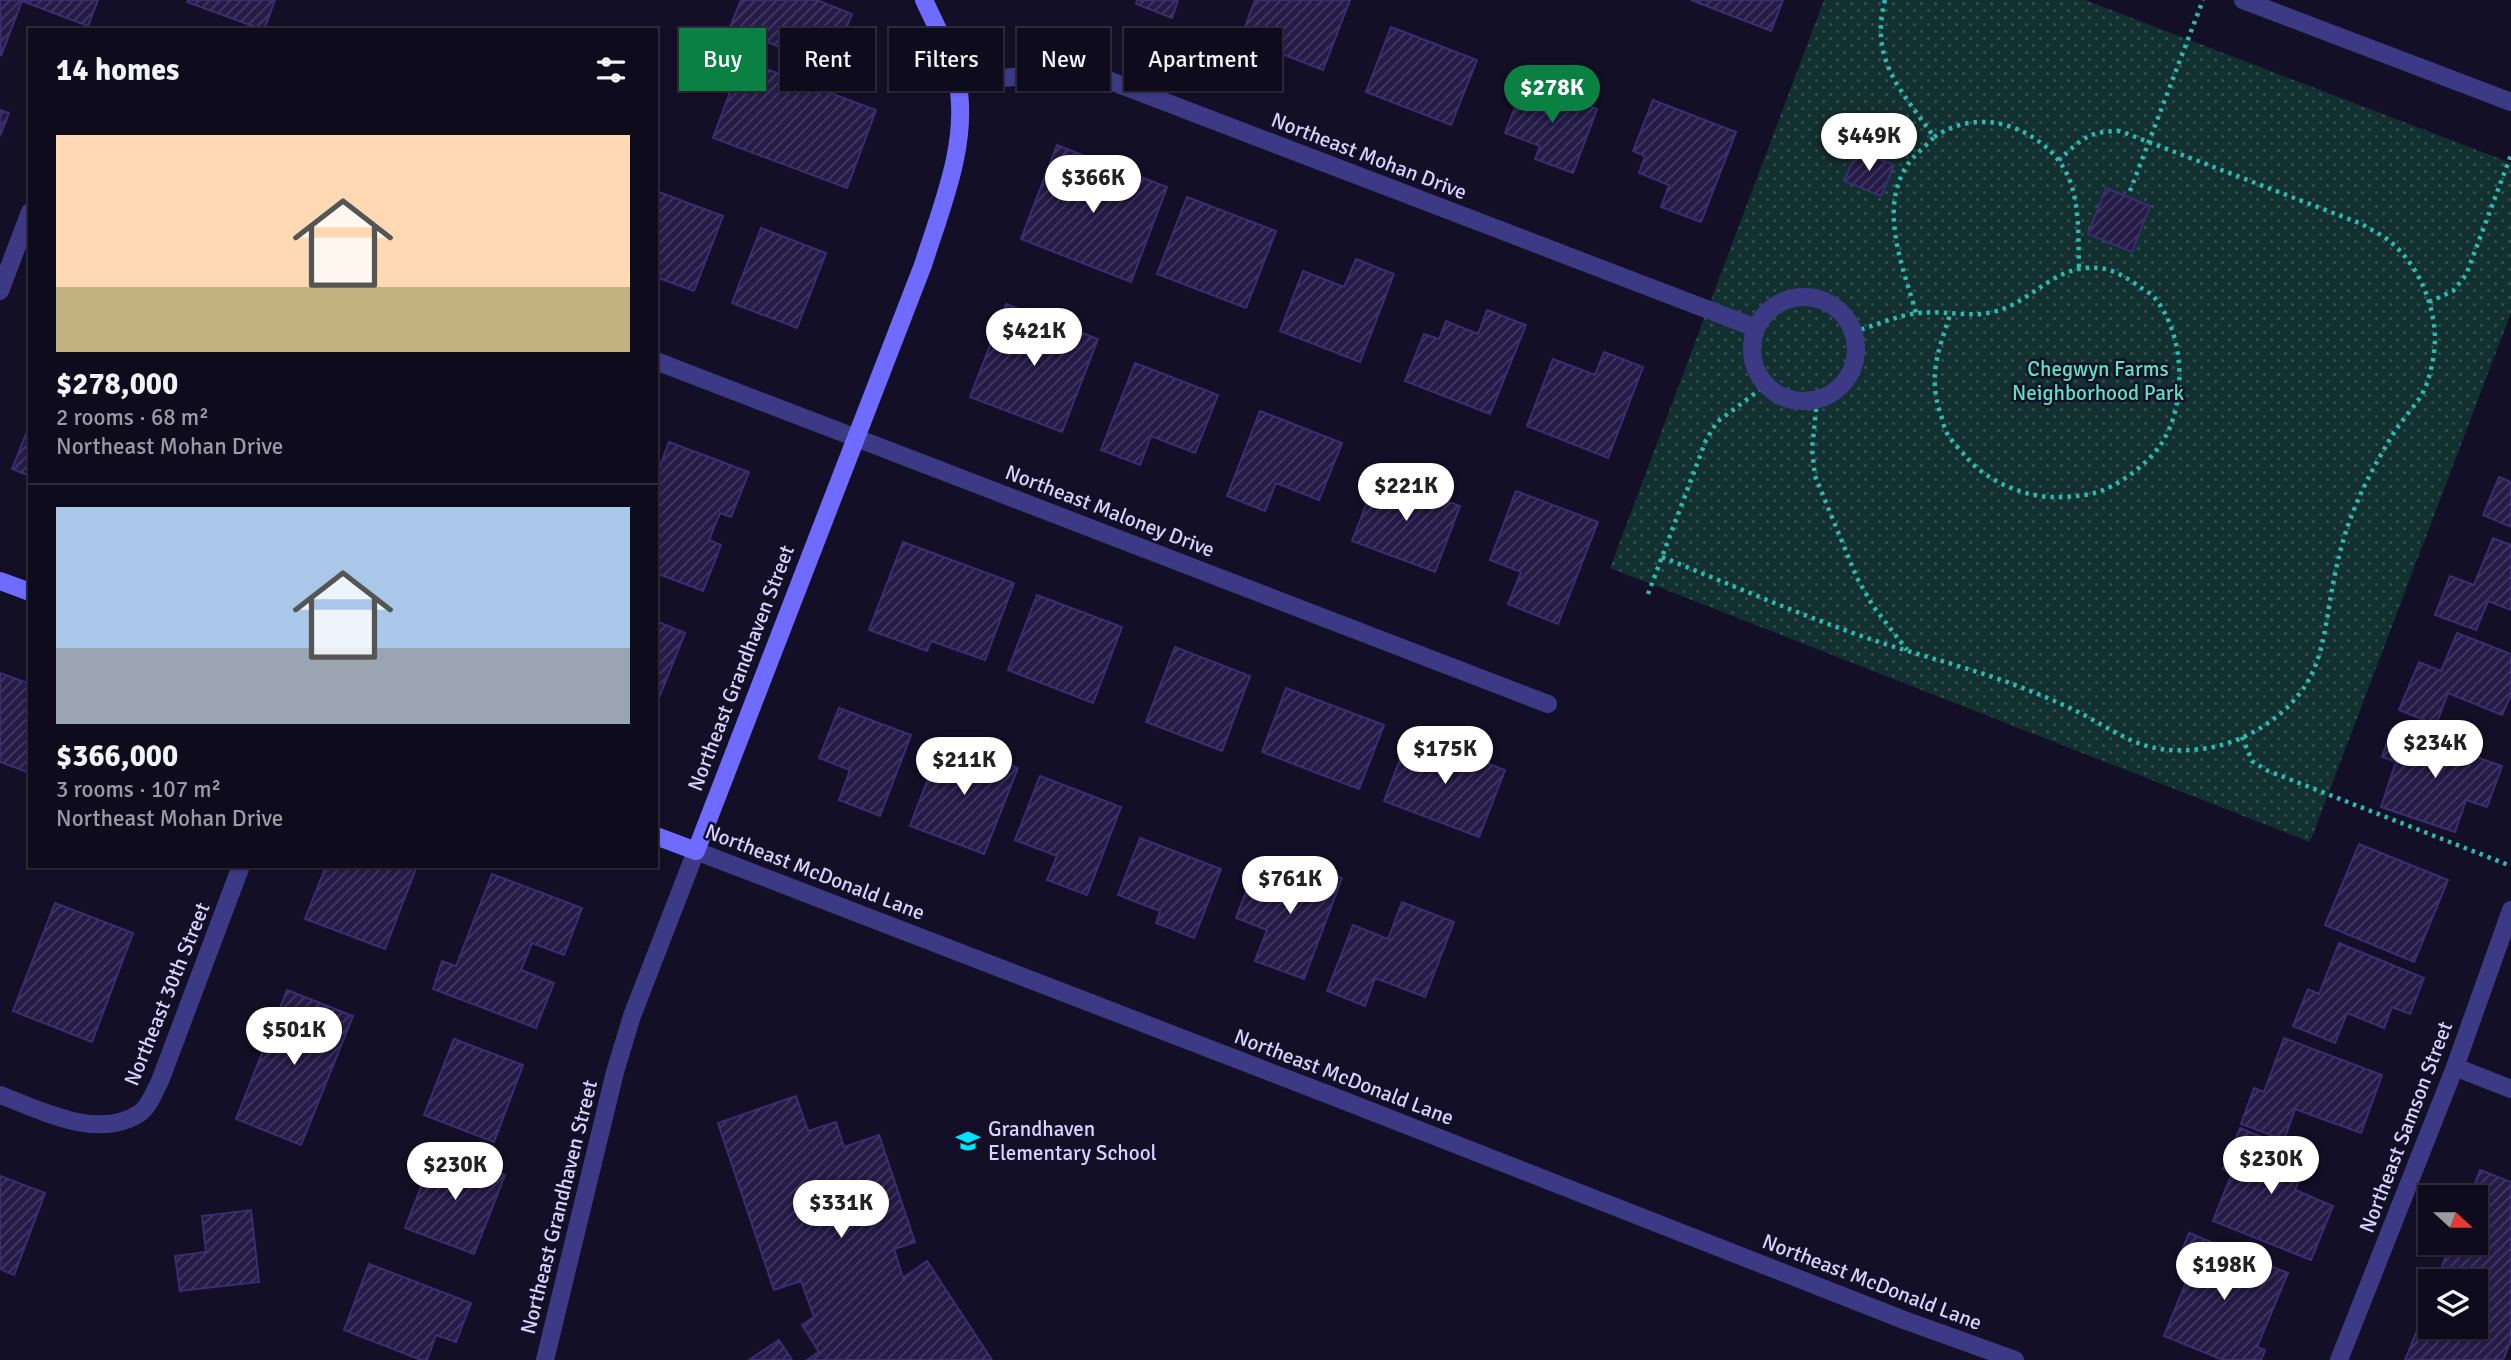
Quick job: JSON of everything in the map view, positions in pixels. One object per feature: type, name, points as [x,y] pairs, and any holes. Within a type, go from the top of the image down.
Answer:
[{"type":"street","name":"Northeast Grandhaven Street","points":[[924,0],[938,28]]},
{"type":"street","points":[[2243,0],[2511,102]]},
{"type":"street","name":"Northeast Mohan Drive","points":[[1003,78],[1059,74],[1108,80],[1756,327]]},
{"type":"street","name":"Northeast Grandhaven Street","points":[[545,1360],[615,1072],[632,1016],[854,437],[923,265],[949,185],[960,132],[958,91]]},
{"type":"street","points":[[0,291],[28,217]]},
{"type":"street","points":[[1805,296],[1826,301],[1841,312],[1853,332],[1856,347],[1852,368],[1840,386],[1816,400],[1795,400],[1780,396],[1766,385],[1756,370],[1751,351],[1756,327],[1770,309],[1784,300],[1805,296]]},
{"type":"street","name":"Northeast Maloney Drive","points":[[658,362],[1548,704]]},
{"type":"street","points":[[0,581],[28,591]]},
{"type":"street","name":"Northeast McDonald Lane","points":[[658,837],[1904,1320],[2015,1360]]},
{"type":"street","name":"Northeast 30th Street","points":[[0,1095],[63,1119],[87,1124],[118,1122],[142,1112],[160,1080],[241,868]]},
{"type":"street","name":"Northeast Samson Street","points":[[2339,1360],[2455,1067],[2511,910]]},
{"type":"street","points":[[2455,1067],[2511,1088]]},
{"type":"path","points":[[1885,0],[1880,33],[1884,60],[1934,137]]},
{"type":"path","points":[[2130,191],[2203,0]]},
{"type":"path","points":[[1916,313],[1898,249],[1893,214],[1899,184],[1910,162],[1934,137],[1951,127],[1971,122],[1994,122],[2026,133],[2047,147],[2059,160],[2070,180],[2077,204],[2079,267]]},
{"type":"path","points":[[1662,557],[1873,640],[1961,665],[2010,683],[2086,716],[2116,735],[2141,745],[2172,751],[2203,749],[2242,737],[2277,718],[2301,692],[2317,663],[2324,642],[2341,544],[2353,511],[2398,426],[2422,394],[2430,371],[2435,338],[2429,302],[2413,266],[2393,243],[2362,225],[2149,142],[2120,131],[2099,131],[2084,137],[2059,160]]},
{"type":"path","points":[[2429,302],[2453,291],[2466,275],[2511,155]]},
{"type":"path","points":[[1853,332],[1916,313],[1951,312],[1972,314],[1993,312],[2018,302],[2055,276],[2079,267],[2102,268],[2128,278],[2153,296],[2169,323],[2179,359],[2175,410],[2160,446],[2135,471],[2109,488],[2077,497],[2035,497],[2004,485],[1971,463],[1948,434],[1935,399],[1933,374],[1951,312]]},
{"type":"path","points":[[1648,594],[1706,440],[1717,422],[1766,385]]},
{"type":"path","points":[[1816,400],[1812,449],[1815,477],[1857,578],[1873,606],[1907,650]]},
{"type":"path","points":[[2242,737],[2252,761],[2266,770],[2511,866]]},
{"type":"green space","name":"Chegwyn Farms Neighborhood Park","points":[[1824,0],[2085,0],[2511,163],[2511,313],[2310,842],[1610,568]]},
{"type":"building","points":[[0,0],[98,0],[88,26],[22,1],[1,56]]},
{"type":"building","points":[[188,0],[275,0],[265,28],[187,2]]},
{"type":"building","points":[[741,0],[817,0],[852,14],[846,28],[780,28],[780,47],[766,41],[766,28],[730,27]]},
{"type":"building","points":[[1137,0],[1178,0],[1172,18],[1136,4]]},
{"type":"building","points":[[1255,0],[1350,0],[1323,70],[1282,54],[1282,28],[1245,28]]},
{"type":"building","points":[[1691,0],[1783,0],[1771,31]]},
{"type":"building","points":[[1391,27],[1477,60],[1451,125],[1366,92]]},
{"type":"building","points":[[766,69],[780,74],[780,91],[825,91],[876,110],[847,188],[713,138],[730,91],[766,91]]},
{"type":"building","points":[[1525,81],[1597,109],[1573,173],[1535,159],[1540,146],[1505,133]]},
{"type":"building","points":[[1653,100],[1736,132],[1701,222],[1661,207],[1669,185],[1639,173],[1645,156],[1633,151]]},
{"type":"building","points":[[0,110],[9,113],[0,136]]},
{"type":"building","points":[[1057,145],[1100,162],[1094,179],[1119,188],[1126,171],[1167,187],[1131,282],[1021,239]]},
{"type":"building","points":[[1857,150],[1894,165],[1881,196],[1844,181]]},
{"type":"building","points":[[2106,188],[2150,206],[2132,252],[2088,234]]},
{"type":"building","points":[[658,192],[723,216],[694,291],[658,278]]},
{"type":"building","points":[[1187,197],[1276,231],[1246,308],[1157,274]]},
{"type":"building","points":[[761,228],[826,253],[797,328],[732,303]]},
{"type":"building","points":[[1356,259],[1394,274],[1360,362],[1280,331],[1303,271],[1344,287]]},
{"type":"building","points":[[1006,304],[1098,339],[1062,432],[970,397]]},
{"type":"building","points":[[1487,310],[1526,325],[1490,414],[1405,381],[1424,334],[1439,339],[1446,321],[1478,334]]},
{"type":"building","points":[[1604,352],[1643,367],[1608,458],[1527,426],[1553,359],[1595,375]]},
{"type":"building","points":[[1135,363],[1218,395],[1195,453],[1151,436],[1140,465],[1101,450]]},
{"type":"building","points":[[1260,411],[1342,443],[1319,500],[1276,483],[1265,511],[1227,496]]},
{"type":"building","points":[[28,429],[28,475],[12,469]]},
{"type":"building","points":[[669,442],[749,472],[731,517],[720,513],[709,540],[721,545],[703,591],[658,574],[658,472]]},
{"type":"building","points":[[1378,474],[1460,506],[1435,572],[1352,541]]},
{"type":"building","points":[[2499,477],[2511,482],[2511,527],[2483,515]]},
{"type":"building","points":[[1516,491],[1598,522],[1558,624],[1508,604],[1521,572],[1490,560]]},
{"type":"building","points":[[2493,538],[2511,545],[2511,610],[2488,601],[2476,630],[2435,615],[2450,576],[2474,585]]},
{"type":"building","points":[[903,542],[1014,583],[985,660],[931,641],[927,651],[869,630]]},
{"type":"building","points":[[1037,595],[1122,627],[1093,703],[1008,670]]},
{"type":"building","points":[[658,622],[685,633],[658,700]]},
{"type":"building","points":[[2457,633],[2511,654],[2511,695],[2502,715],[2448,693],[2436,725],[2399,710],[2419,662],[2441,671]]},
{"type":"building","points":[[1175,647],[1250,676],[1222,751],[1146,722]]},
{"type":"building","points":[[0,673],[28,683],[28,772],[0,762]]},
{"type":"building","points":[[1286,688],[1384,725],[1359,789],[1262,752]]},
{"type":"building","points":[[839,708],[911,735],[880,816],[839,800],[850,770],[819,758]]},
{"type":"building","points":[[2392,728],[2502,766],[2487,807],[2466,800],[2455,832],[2381,807],[2396,762],[2382,757]]},
{"type":"building","points":[[1410,734],[1505,770],[1479,837],[1384,801]]},
{"type":"building","points":[[943,739],[1018,768],[984,854],[910,826]]},
{"type":"building","points":[[1040,776],[1121,807],[1087,895],[1047,880],[1057,856],[1015,840]]},
{"type":"building","points":[[1140,838],[1221,869],[1194,938],[1156,923],[1160,911],[1118,895]]},
{"type":"building","points":[[2359,844],[2448,880],[2414,962],[2325,925]]},
{"type":"building","points":[[1301,863],[1342,878],[1304,979],[1255,961],[1267,930],[1236,918],[1254,870],[1293,884]]},
{"type":"building","points":[[325,868],[416,868],[385,949],[305,919]]},
{"type":"building","points":[[492,874],[582,908],[564,955],[532,943],[521,970],[554,983],[536,1028],[433,989],[442,961],[456,966]]},
{"type":"building","points":[[1402,902],[1454,922],[1425,997],[1375,978],[1365,1006],[1327,991],[1353,925],[1388,939]]},
{"type":"building","points":[[55,903],[133,933],[92,1042],[13,1011]]},
{"type":"building","points":[[2339,943],[2424,978],[2410,1014],[2392,1007],[2384,1028],[2347,1013],[2335,1043],[2293,1026],[2308,989],[2319,994]]},
{"type":"building","points":[[287,990],[353,1016],[301,1145],[236,1119]]},
{"type":"building","points":[[2284,1038],[2382,1075],[2361,1133],[2295,1109],[2284,1140],[2241,1124],[2254,1088],[2264,1092]]},
{"type":"building","points":[[454,1039],[523,1065],[494,1142],[424,1115]]},
{"type":"building","points":[[796,1096],[808,1131],[836,1122],[844,1147],[879,1135],[915,1242],[894,1249],[903,1278],[927,1261],[992,1360],[807,1360],[819,1352],[802,1325],[814,1317],[801,1281],[774,1290],[718,1123]]},
{"type":"building","points":[[2240,1128],[2309,1156],[2295,1190],[2333,1206],[2311,1260],[2213,1221],[2232,1173],[2223,1169]]},
{"type":"building","points":[[436,1149],[505,1175],[474,1254],[405,1228]]},
{"type":"building","points":[[2480,1170],[2511,1182],[2511,1340],[2503,1360],[2405,1360],[2418,1328],[2418,1339],[2488,1339],[2488,1269],[2441,1269],[2446,1255],[2488,1255],[2488,1185],[2474,1185]]},
{"type":"building","points":[[0,1176],[45,1193],[14,1275],[0,1269]]},
{"type":"building","points":[[251,1210],[259,1282],[180,1291],[175,1256],[206,1252],[202,1216]]},
{"type":"building","points":[[2189,1233],[2288,1273],[2257,1347],[2265,1350],[2261,1360],[2223,1360],[2164,1336],[2193,1265],[2178,1260]]},
{"type":"building","points":[[369,1264],[471,1303],[456,1342],[436,1335],[427,1360],[421,1360],[344,1330]]},
{"type":"building","points":[[779,1340],[792,1360],[749,1360]]},
{"type":"place","name":"Grandhaven Elementary School","points":[[968,1141]]}]
